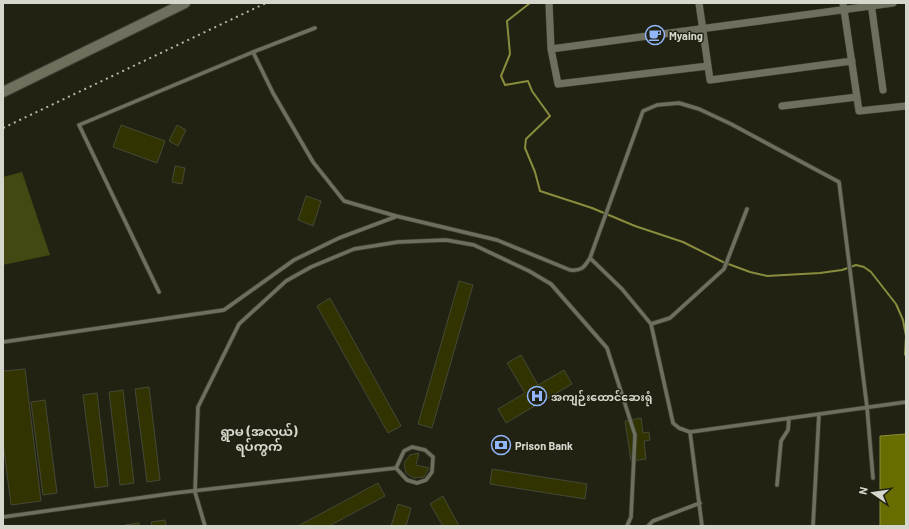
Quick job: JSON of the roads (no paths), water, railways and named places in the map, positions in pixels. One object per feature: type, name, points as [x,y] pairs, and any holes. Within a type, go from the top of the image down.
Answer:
[{"type":"main road","points":[[3,92],[185,3]]},
{"type":"street","points":[[549,3],[551,49],[558,84],[708,66]]},
{"type":"street","points":[[699,3],[710,80],[852,61]]},
{"type":"street","points":[[551,49],[844,6],[893,3]]},
{"type":"street","points":[[871,4],[883,90]]},
{"type":"street","points":[[844,6],[859,111],[906,106]]},
{"type":"street","points":[[782,106],[857,97]]},
{"type":"lane","points":[[159,292],[79,126],[253,52],[315,28]]},
{"type":"lane","points":[[253,52],[273,92],[313,162],[344,201],[396,216],[496,240],[570,270],[578,271],[583,269],[590,258],[643,111],[657,105],[679,104],[699,109],[839,182],[867,407],[873,478]]},
{"type":"lane","points":[[651,324],[670,318],[724,269],[747,209]]},
{"type":"lane","points":[[3,342],[224,310],[294,260],[339,238],[396,216]]},
{"type":"lane","points":[[205,526],[195,492],[198,407],[239,324],[286,281],[311,267],[354,249],[398,242],[446,240],[474,245],[530,271],[551,284],[607,348],[635,435],[631,517],[627,526]]},
{"type":"lane","points":[[590,258],[622,289],[651,324],[673,423],[679,428],[690,432],[906,402]]},
{"type":"lane","points":[[813,526],[819,414]]},
{"type":"lane","points":[[777,485],[780,441],[788,430],[789,418]]},
{"type":"lane","points":[[690,432],[702,526]]},
{"type":"lane","points":[[412,447],[425,450],[433,457],[432,472],[426,480],[417,483],[407,480],[396,468],[404,451],[412,447]]},
{"type":"lane","points":[[3,517],[396,468]]},
{"type":"lane","points":[[648,526],[653,521],[700,503]]},
{"type":"waterway","points":[[530,3],[507,21],[510,54],[501,76],[505,85],[528,81],[532,91],[550,116],[526,139],[525,148],[535,172],[540,191],[592,208],[635,226],[683,242],[723,262],[750,272],[767,276],[820,273],[842,270],[856,265],[864,267],[871,272],[896,304],[903,320],[906,336],[906,356]]},
{"type":"railway","points":[[3,128],[266,3]]},
{"type":"place","name":"Myaing","points":[[655,35]]},
{"type":"place","name":"အကျဉ်းထောင်ဆေးရုံ","points":[[537,396]]},
{"type":"place","name":"Prison Bank","points":[[501,445]]},
{"type":"district","name":"ရွာမ (အလယ်) ရပ်ကွက်","points":[[259,438]]}]
